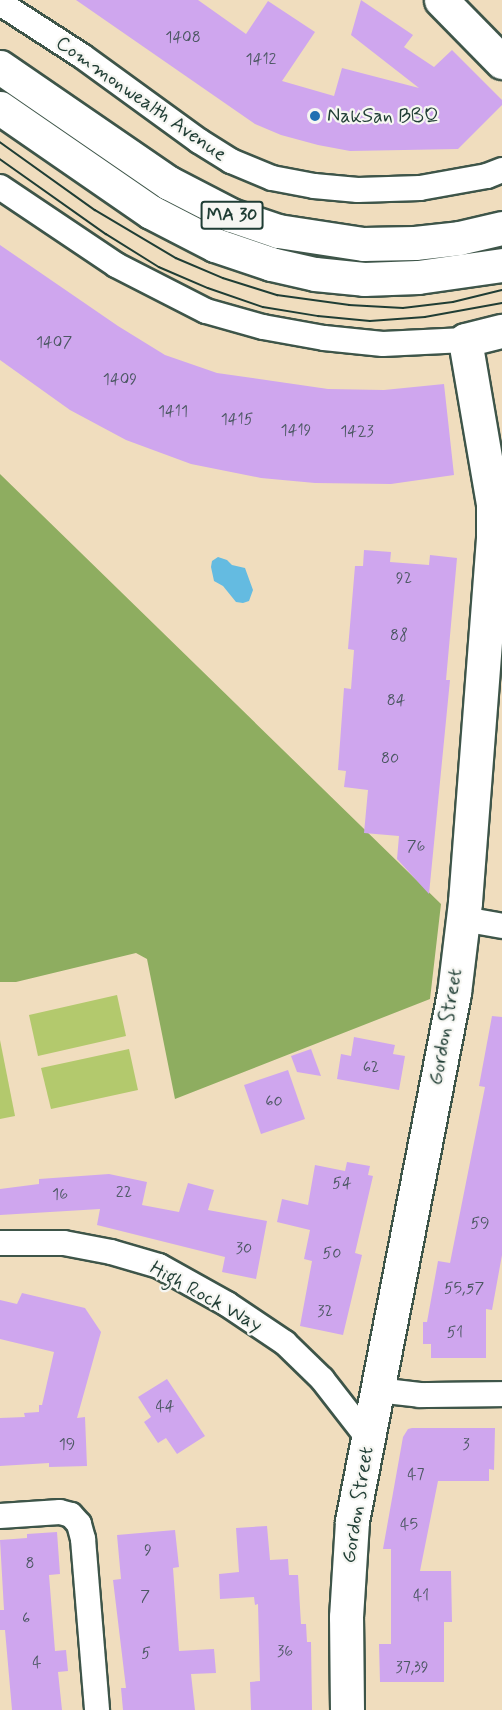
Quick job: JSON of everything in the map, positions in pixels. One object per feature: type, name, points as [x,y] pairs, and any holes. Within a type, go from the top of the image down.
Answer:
[{"type":"street","points":[[441,0],[502,62]]},
{"type":"street","name":"Commonwealth Avenue","points":[[0,3],[82,56],[199,141],[231,161],[272,178],[314,186],[347,189],[420,188],[487,176],[502,170]]},
{"type":"street","name":"MA 30","points":[[0,67],[169,183],[231,215],[278,231],[363,244],[415,243],[459,238],[502,228]]},
{"type":"street","name":"MA 30","points":[[0,108],[151,212],[215,245],[271,264],[315,274],[364,279],[418,277],[502,265]]},
{"type":"street","points":[[0,187],[116,265],[206,311],[263,327],[324,338],[383,344],[465,340],[502,331]]},
{"type":"street","name":"Gordon Street","points":[[347,1710],[346,1617],[349,1550],[377,1390],[454,993],[463,919],[493,535],[493,504],[465,340]]},
{"type":"street","points":[[463,919],[502,926]]},
{"type":"street","name":"High Rock Way","points":[[0,1243],[64,1243],[111,1252],[159,1266],[227,1304],[285,1343],[322,1379],[368,1438]]},
{"type":"street","points":[[377,1390],[420,1395],[502,1394]]},
{"type":"street","points":[[0,1516],[60,1512],[71,1515],[80,1524],[97,1710]]},
{"type":"green space","points":[[0,474],[441,904],[430,999],[175,1099],[147,959],[136,953],[16,982],[0,982]]},
{"type":"green space","points":[[117,995],[126,1036],[38,1056],[29,1015]]},
{"type":"green space","points":[[0,1040],[15,1116],[0,1119]]},
{"type":"green space","points":[[129,1049],[138,1090],[51,1109],[41,1068]]},
{"type":"water","points":[[218,557],[227,560],[232,565],[245,568],[253,590],[249,601],[236,602],[223,586],[214,581],[212,561]]},
{"type":"building","points":[[76,0],[198,0],[246,34],[268,1],[315,32],[282,81],[334,96],[342,68],[419,88],[351,35],[361,0],[413,35],[404,47],[434,67],[452,50],[502,100],[502,105],[458,149],[350,151],[318,145],[281,135],[255,124]]},
{"type":"building","points":[[0,245],[118,326],[165,355],[217,373],[328,389],[384,390],[444,384],[454,475],[391,484],[315,483],[261,478],[191,464],[126,440],[70,410],[0,360]]},
{"type":"building","points":[[364,550],[391,552],[390,562],[429,565],[430,555],[457,558],[446,680],[450,680],[429,894],[397,859],[399,836],[364,833],[368,790],[344,787],[346,771],[338,770],[344,688],[351,689],[354,650],[348,649],[355,566],[363,566]]},
{"type":"building","points":[[492,1016],[502,1017],[502,1255],[492,1310],[486,1309],[486,1358],[431,1358],[431,1344],[423,1344],[423,1322],[427,1322],[438,1261],[450,1263],[485,1087],[479,1086]]},
{"type":"building","points":[[354,1037],[395,1045],[393,1054],[405,1056],[399,1090],[337,1079],[341,1054],[351,1056]]},
{"type":"building","points":[[311,1049],[321,1076],[297,1072],[291,1056]]},
{"type":"building","points":[[288,1070],[305,1119],[261,1134],[244,1085]]},
{"type":"building","points":[[347,1162],[370,1166],[368,1175],[373,1176],[355,1253],[362,1255],[343,1335],[300,1326],[312,1261],[304,1259],[310,1230],[277,1222],[282,1199],[308,1205],[315,1165],[345,1171]]},
{"type":"building","points":[[109,1174],[147,1182],[142,1205],[179,1212],[188,1183],[214,1190],[208,1210],[267,1221],[256,1279],[222,1272],[225,1257],[97,1225],[100,1209],[0,1215],[0,1189],[39,1184],[39,1179]]},
{"type":"building","points":[[22,1293],[85,1308],[101,1332],[77,1418],[85,1417],[87,1466],[49,1467],[49,1463],[0,1466],[0,1418],[25,1417],[24,1413],[39,1412],[54,1352],[0,1339],[0,1300],[17,1304]]},
{"type":"building","points":[[167,1379],[205,1436],[177,1454],[166,1438],[158,1443],[144,1422],[151,1417],[138,1397]]},
{"type":"building","points":[[495,1428],[494,1470],[489,1469],[489,1481],[438,1481],[420,1571],[451,1571],[452,1622],[444,1622],[444,1682],[380,1682],[379,1644],[391,1644],[391,1549],[383,1549],[403,1437],[408,1429]]},
{"type":"building","points":[[267,1526],[270,1560],[288,1559],[289,1575],[298,1575],[301,1624],[306,1624],[307,1642],[311,1642],[312,1710],[251,1710],[250,1682],[260,1681],[258,1604],[255,1605],[254,1597],[220,1599],[219,1574],[239,1572],[236,1528]]},
{"type":"building","points":[[175,1530],[179,1567],[173,1568],[179,1651],[214,1649],[216,1673],[191,1674],[195,1710],[123,1710],[121,1688],[126,1688],[113,1580],[121,1579],[117,1535]]},
{"type":"building","points":[[57,1532],[60,1574],[49,1575],[55,1651],[66,1650],[68,1671],[58,1672],[62,1710],[12,1710],[5,1630],[0,1630],[0,1610],[4,1610],[0,1540],[27,1538],[27,1534]]},
{"type":"tram line","points":[[0,142],[95,210],[176,258],[223,278],[277,295],[349,305],[403,308],[453,302],[502,290]]},
{"type":"tram line","points":[[0,159],[106,234],[159,267],[208,288],[263,307],[370,321],[425,317],[502,303]]},
{"type":"place","name":"NakSan BBQ","points":[[315,116]]}]
